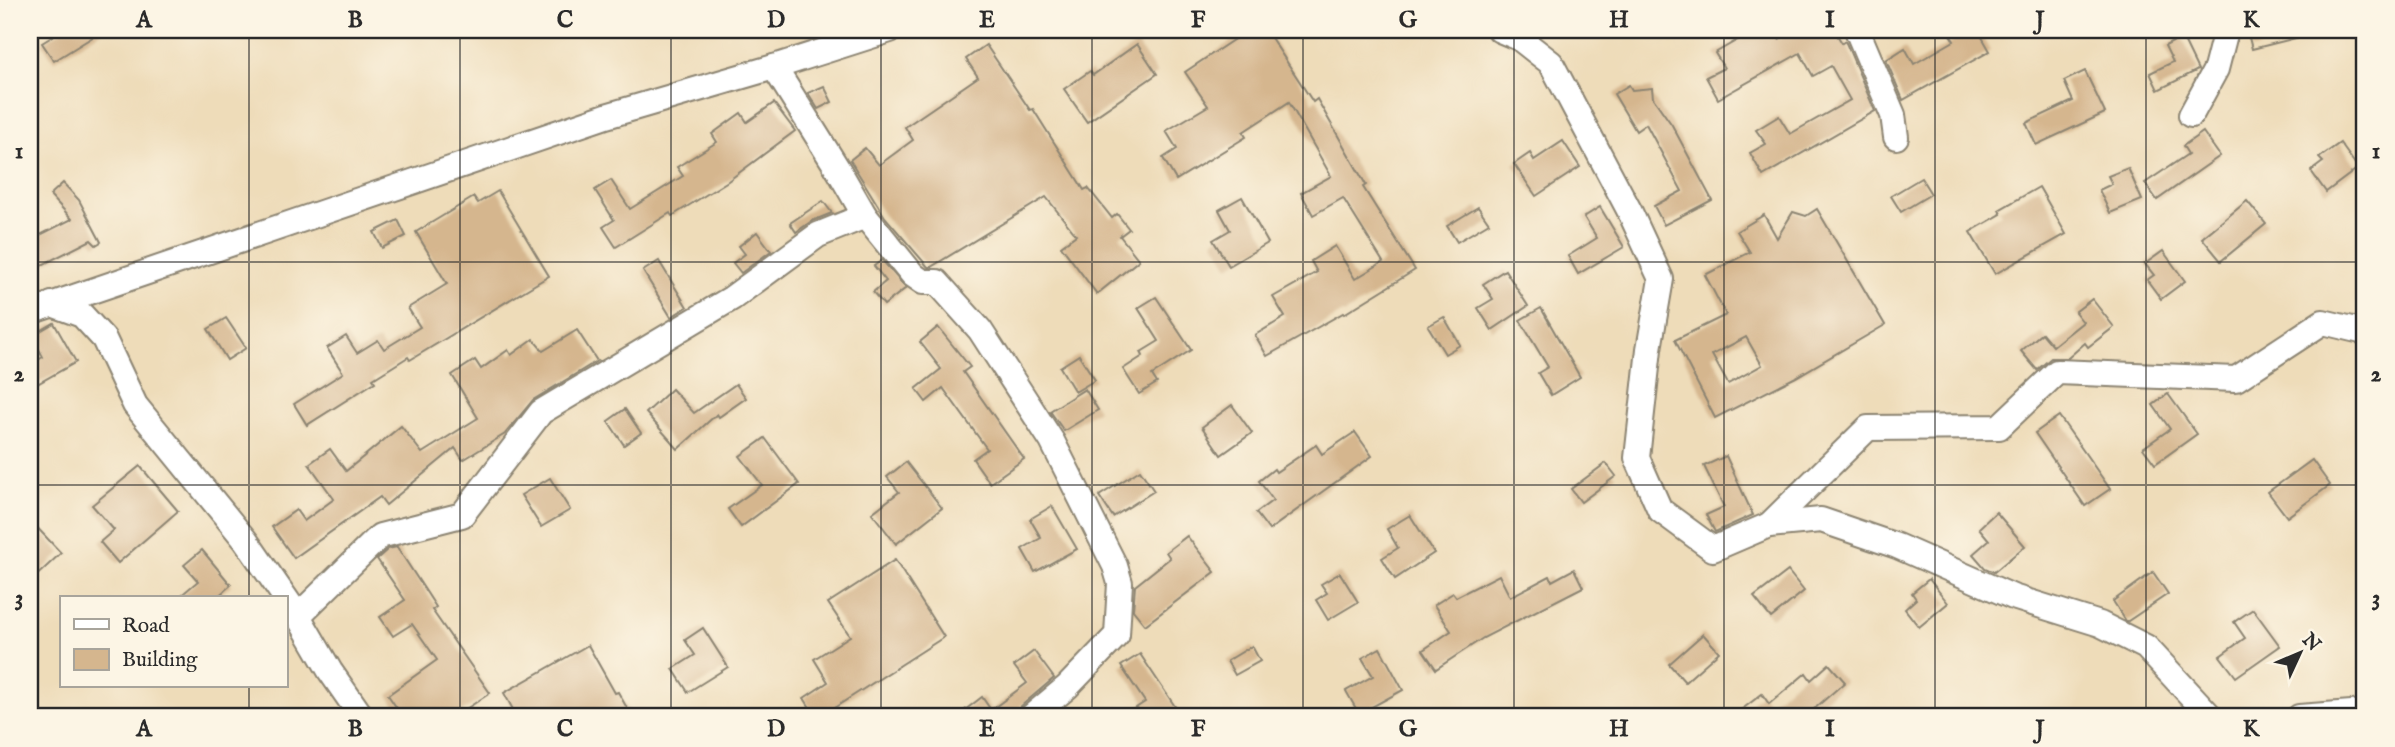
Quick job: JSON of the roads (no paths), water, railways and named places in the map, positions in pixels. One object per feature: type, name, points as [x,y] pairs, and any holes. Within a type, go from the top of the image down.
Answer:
[{"type":"street","points":[[41,308],[606,116],[890,30]]},
{"type":"street","points":[[1500,30],[1518,38],[1551,63],[1623,198],[1661,279],[1649,349],[1637,458],[1660,510],[1713,549],[1769,525],[1821,520],[1896,546],[2012,597],[2101,624],[2146,647],[2211,717]]},
{"type":"street","points":[[1857,30],[1893,115],[1896,137]]},
{"type":"street","points":[[2191,115],[2216,69],[2226,30]]},
{"type":"street","points":[[774,67],[865,216],[913,275],[923,282],[937,282],[980,330],[1052,441],[1115,566],[1120,583],[1116,635],[1067,687],[1031,717]]},
{"type":"street","points":[[298,616],[380,536],[462,515],[541,412],[732,298],[818,234],[865,216]]},
{"type":"street","points":[[41,308],[82,315],[104,340],[135,405],[246,541],[284,596]]},
{"type":"street","points":[[1769,525],[1868,428],[1999,427],[2057,372],[2236,379],[2323,321],[2365,332]]},
{"type":"street","points":[[287,600],[362,717]]},
{"type":"street","points":[[2299,717],[2365,712]]}]
